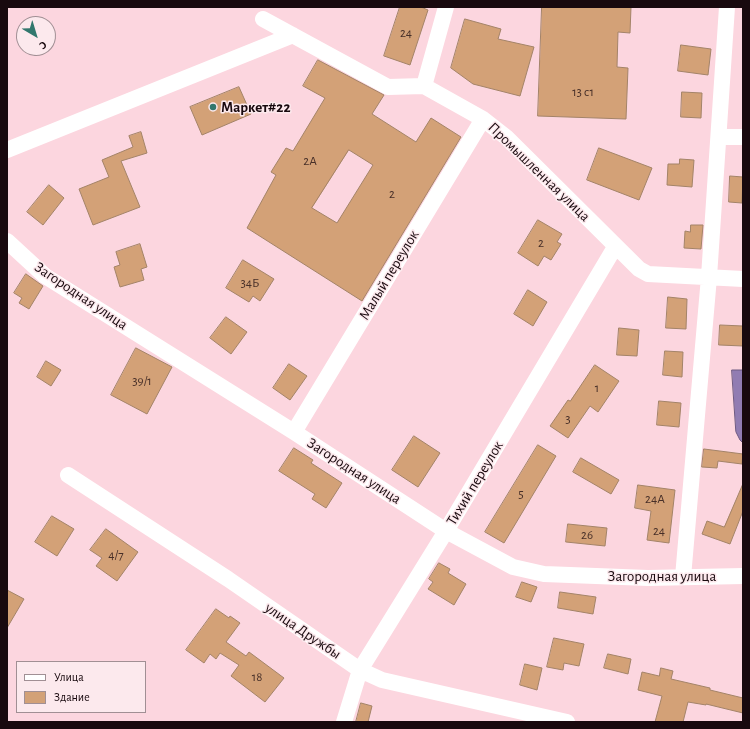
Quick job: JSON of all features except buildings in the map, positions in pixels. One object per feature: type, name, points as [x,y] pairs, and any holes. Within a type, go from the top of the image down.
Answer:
[{"type":"street","points":[[263,19],[388,87],[424,86],[446,7]]},
{"type":"street","points":[[684,577],[709,277],[727,7]]},
{"type":"street","points":[[7,150],[293,35]]},
{"type":"street","name":"Промышленная улица","points":[[424,86],[483,119],[506,137],[615,247],[639,269],[648,274],[743,279]]},
{"type":"street","name":"Малый переулок","points":[[294,432],[483,119]]},
{"type":"street","points":[[719,137],[743,137]]},
{"type":"street","name":"Загородная улица","points":[[7,241],[45,276],[294,432],[446,531],[513,567],[544,574],[648,578],[743,576]]},
{"type":"street","name":"Тихий переулок","points":[[344,722],[360,670],[446,531],[615,247]]},
{"type":"street","name":"улица Дружбы","points":[[68,475],[228,579],[360,670],[382,680],[567,722]]},
{"type":"shaded area","points":[[732,370],[743,370],[743,443],[736,432]]},
{"type":"place","name":"Маркет#22","points":[[213,107]]}]
